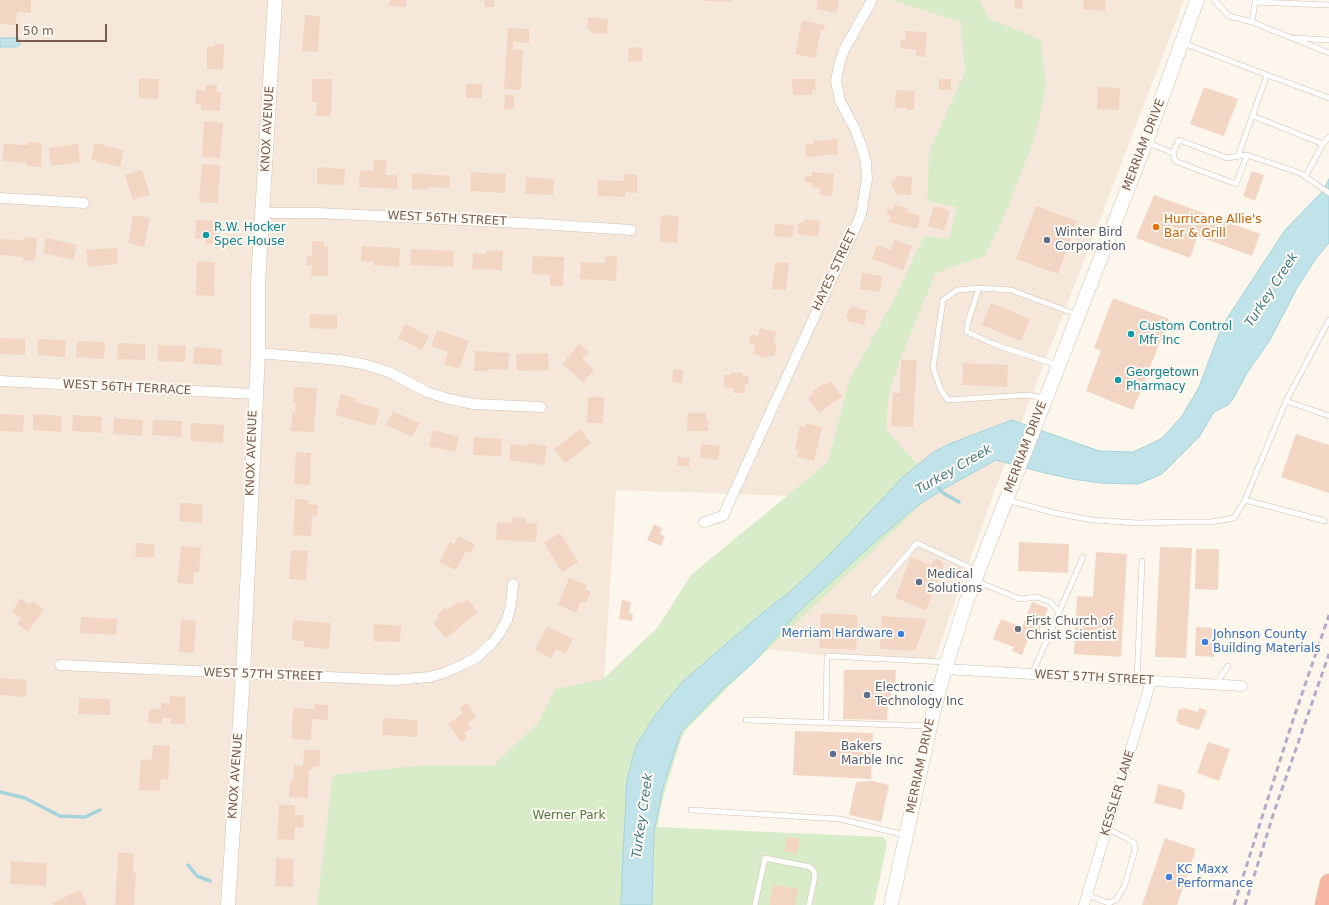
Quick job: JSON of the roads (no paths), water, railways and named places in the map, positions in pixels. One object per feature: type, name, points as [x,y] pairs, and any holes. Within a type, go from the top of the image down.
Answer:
[{"type":"highway","points":[[1324,905],[1329,883]]},
{"type":"main road","name":"KNOX AVENUE","points":[[228,905],[243,674],[258,353],[258,283],[275,0]]},
{"type":"main road","name":"MERRIAM DRIVE","points":[[891,905],[930,726],[946,665],[976,576],[1146,142],[1198,0]]},
{"type":"street","name":"HAYES STREET","points":[[704,522],[723,516],[861,215],[867,179],[866,162],[855,129],[840,101],[836,81],[844,50],[872,0]]},
{"type":"street","points":[[0,198],[84,203]]},
{"type":"street","name":"WEST 56TH STREET","points":[[263,213],[318,213],[631,230]]},
{"type":"street","points":[[258,353],[339,360],[363,364],[389,372],[427,392],[449,399],[474,404],[541,408]]},
{"type":"street","name":"WEST 56TH TERRACE","points":[[0,381],[255,394]]},
{"type":"street","name":"WEST 57TH STREET","points":[[60,665],[402,680],[430,677],[444,673],[464,664],[476,657],[492,643],[507,620],[511,605],[513,584]]},
{"type":"street","name":"WEST 57TH STREET","points":[[946,665],[1032,674],[1242,686]]},
{"type":"street","name":"KESSLER LANE","points":[[1086,900],[1151,681]]},
{"type":"lane","points":[[1214,0],[1229,16],[1252,22],[1329,53]]},
{"type":"lane","points":[[1252,22],[1255,2],[1329,5]]},
{"type":"lane","points":[[1290,38],[1329,40]]},
{"type":"lane","points":[[1182,43],[1329,98]]},
{"type":"lane","points":[[1238,156],[1267,75]]},
{"type":"lane","points":[[1253,116],[1323,144]]},
{"type":"lane","points":[[1305,177],[1323,144],[1329,137]]},
{"type":"lane","points":[[1247,154],[1236,184],[1175,161],[1173,154],[1179,140],[1227,158],[1247,154],[1300,173],[1329,193]]},
{"type":"lane","points":[[1146,142],[1173,154]]},
{"type":"lane","points":[[979,288],[967,325],[967,332],[996,345],[1058,366]]},
{"type":"lane","points":[[1045,398],[1028,395],[948,400],[940,390],[934,368],[943,300],[957,290],[979,288],[1011,290],[1078,315]]},
{"type":"lane","points":[[1006,499],[1055,513],[1092,520],[1138,523],[1211,522],[1234,518],[1246,500],[1286,401],[1329,320]]},
{"type":"lane","points":[[1286,401],[1329,416]]},
{"type":"lane","points":[[1246,500],[1325,521]]},
{"type":"lane","points":[[873,594],[917,543],[1020,599],[1037,598],[1050,602],[1059,612]]},
{"type":"lane","points":[[1032,674],[1083,557]]},
{"type":"lane","points":[[1137,680],[1142,562]]},
{"type":"lane","points":[[826,722],[827,656],[946,665]]},
{"type":"lane","points":[[1216,684],[1228,666]]},
{"type":"lane","points":[[746,720],[930,726]]},
{"type":"lane","points":[[691,810],[840,819],[906,835]]},
{"type":"lane","points":[[1086,900],[1109,903],[1116,900],[1124,887],[1134,854],[1134,843],[1107,829]]},
{"type":"lane","points":[[755,905],[765,858],[810,867],[814,870],[815,876],[809,905]]},
{"type":"water","points":[[0,38],[16,38],[20,40],[20,45],[16,47],[0,47]]},
{"type":"water","name":"Turkey Creek","points":[[1329,179],[1329,243],[1317,257],[1297,288],[1270,340],[1247,373],[1233,399],[1228,405],[1214,412],[1199,437],[1162,474],[1138,484],[1100,483],[1072,479],[996,460],[947,487],[917,506],[879,538],[798,612],[755,661],[726,686],[681,732],[663,787],[654,832],[652,905],[621,905],[627,780],[636,746],[656,714],[683,681],[760,615],[791,591],[830,554],[903,477],[932,453],[949,444],[1012,420],[1099,451],[1133,452],[1161,439],[1182,416],[1199,387],[1222,326],[1285,230],[1322,192]]},
{"type":"waterway","name":"Turkey Creek","points":[[939,488],[943,493],[959,502]]},
{"type":"waterway","points":[[0,792],[25,798],[60,816],[85,817],[100,810]]},
{"type":"waterway","points":[[188,865],[197,876],[210,881]]},
{"type":"railway","points":[[1234,905],[1292,723],[1329,615]]},
{"type":"railway","points":[[1245,905],[1274,812],[1329,654]]},
{"type":"place","name":"Hurricane Allie's Bar & Grill","points":[[1156,227]]},
{"type":"place","name":"R.W. Hocker Spec House","points":[[206,235]]},
{"type":"place","name":"Winter Bird Corporation","points":[[1047,240]]},
{"type":"place","name":"Custom Control Mfr Inc","points":[[1131,334]]},
{"type":"place","name":"Georgetown Pharmacy","points":[[1118,380]]},
{"type":"place","name":"Medical Solutions","points":[[919,582]]},
{"type":"place","name":"First Church of Christ Scientist","points":[[1018,629]]},
{"type":"place","name":"Merriam Hardware","points":[[901,634]]},
{"type":"place","name":"Johnson County Building Materials","points":[[1205,642]]},
{"type":"place","name":"Electronic Technology Inc","points":[[867,695]]},
{"type":"place","name":"Bakers Marble Inc","points":[[833,754]]},
{"type":"place","name":"KC Maxx Performance","points":[[1169,877]]},
{"type":"park label","name":"Werner Park","points":[[569,816]]}]
